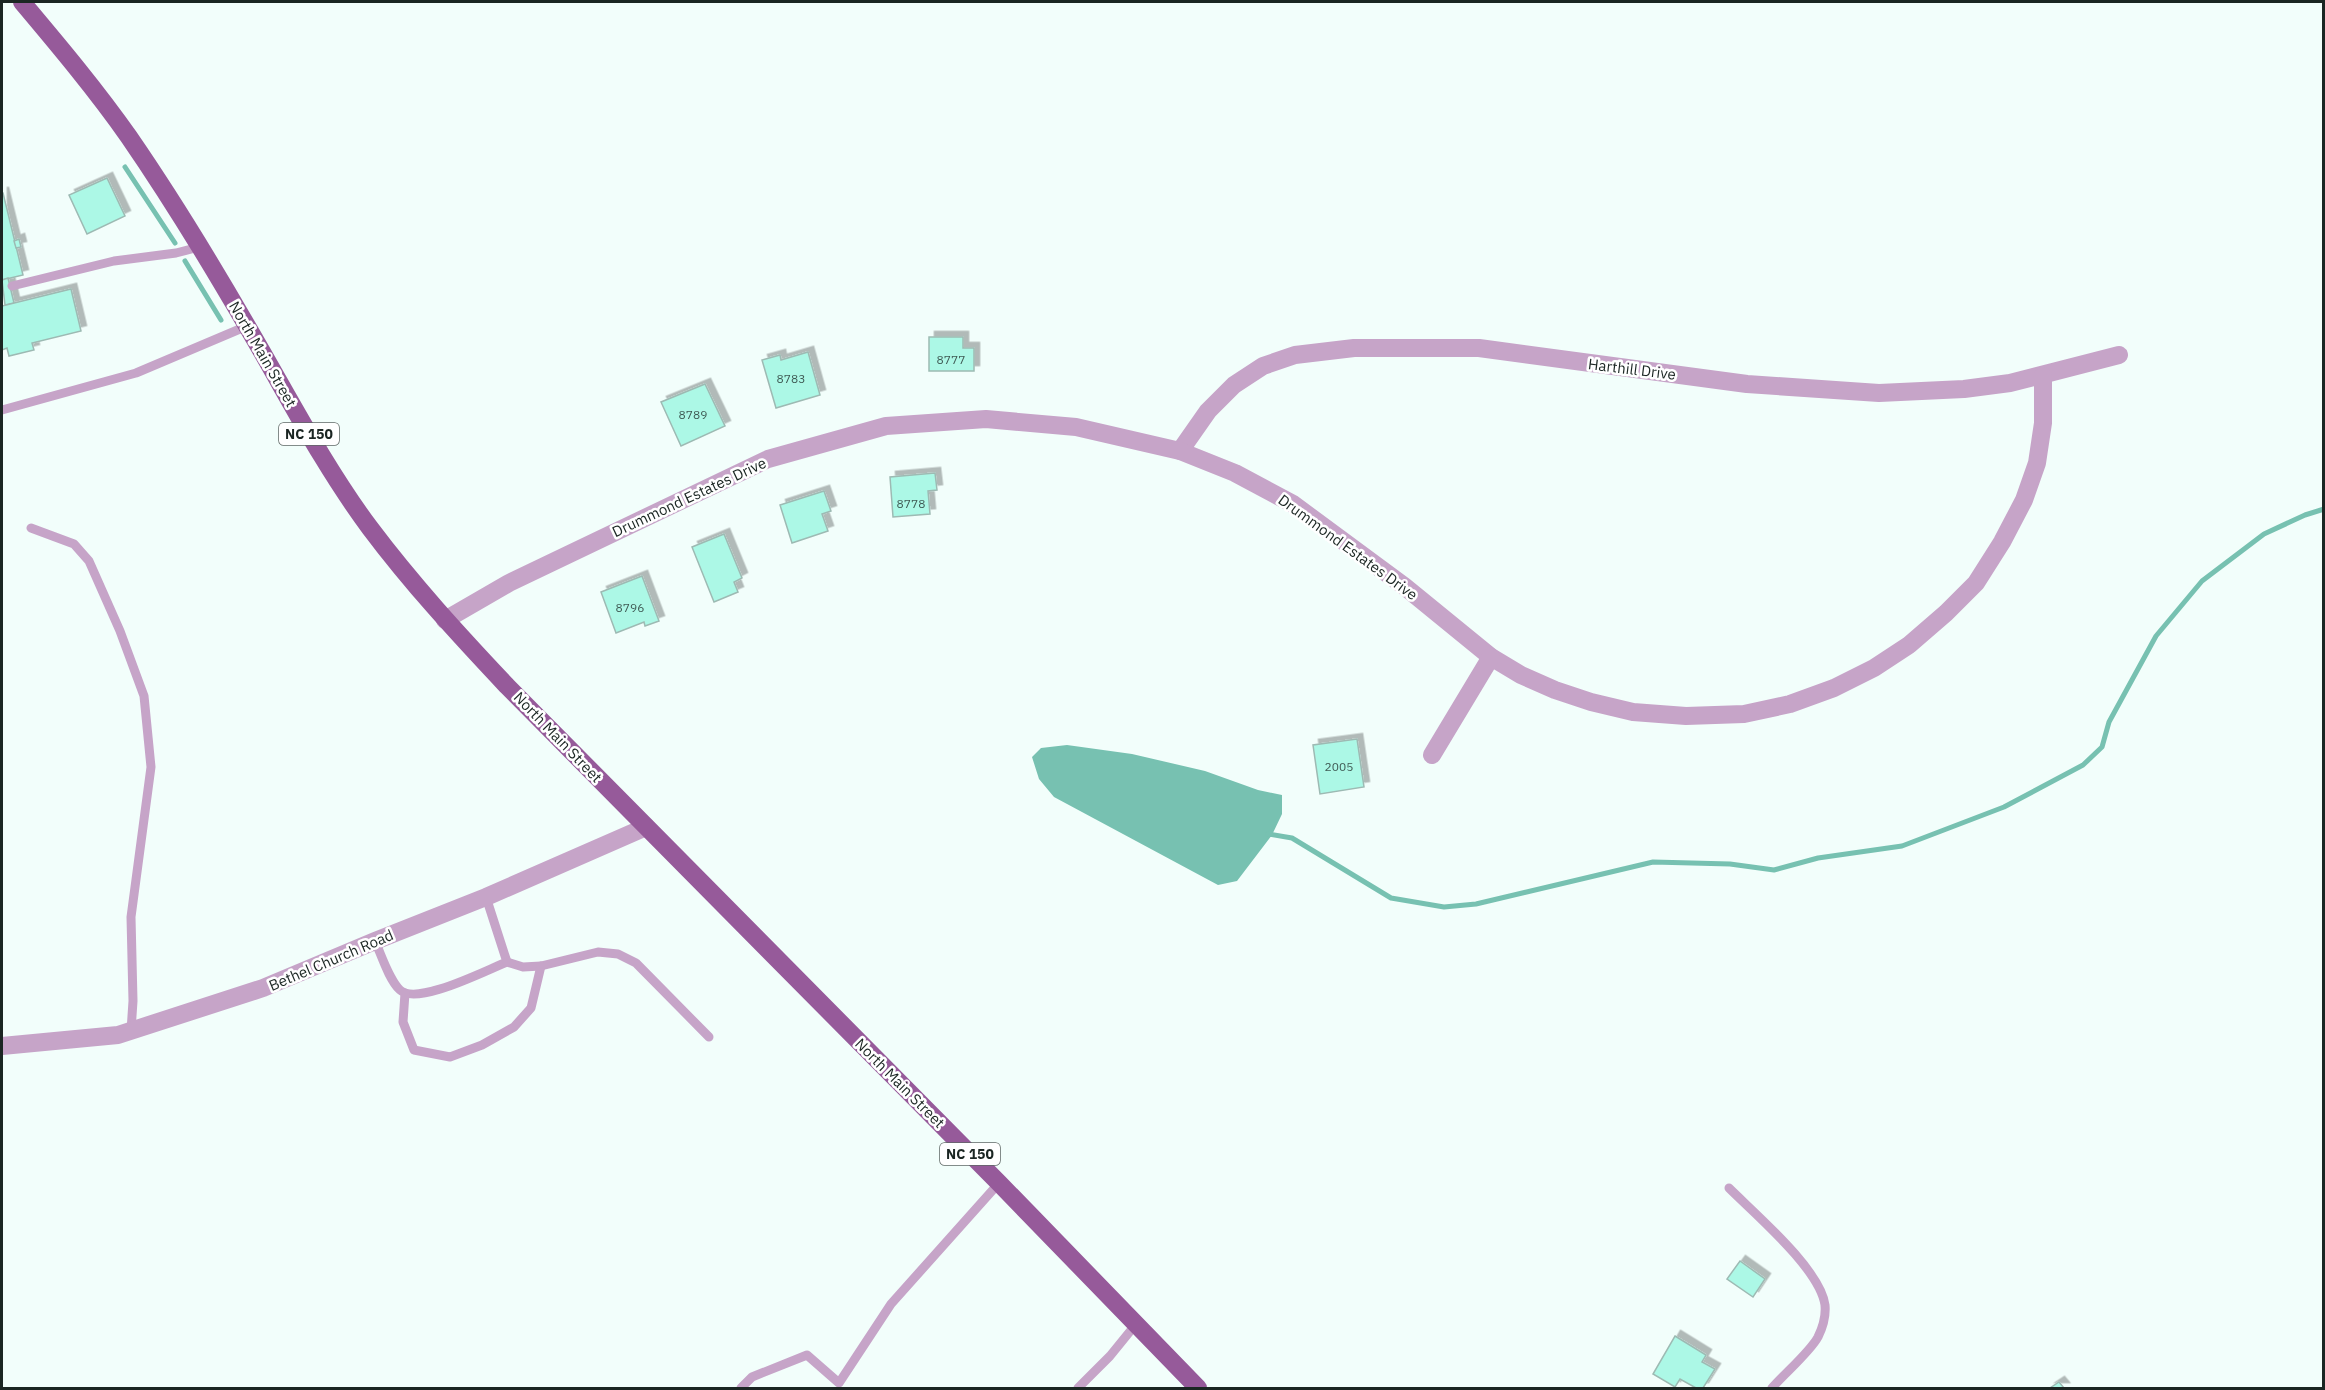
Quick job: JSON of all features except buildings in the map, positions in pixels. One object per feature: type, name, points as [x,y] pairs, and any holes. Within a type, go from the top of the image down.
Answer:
[{"type":"main road","name":"North Main Street","points":[[23,2],[129,137],[247,326],[329,468],[369,527],[444,620],[999,1183],[1198,1389]]},
{"type":"street","name":"Harthill Drive","points":[[1180,451],[1208,411],[1234,385],[1263,366],[1295,355],[1354,348],[1479,348],[1746,384],[1879,393],[1964,389],[2043,376],[2119,355]]},
{"type":"street","name":"Drummond Estates Drive","points":[[444,620],[509,583],[768,459],[886,426],[986,418],[1076,427],[1180,451],[1235,473],[1293,504],[1404,586],[1491,657],[1521,675],[1591,702],[1633,712],[1686,716],[1744,714],[1790,704],[1854,678],[1909,645],[1976,583],[2002,542],[2024,500],[2037,463],[2043,423],[2043,376]]},
{"type":"street","points":[[1432,755],[1491,657]]},
{"type":"street","name":"Bethel Church Road","points":[[2,1046],[118,1035],[263,988],[375,940],[486,897],[646,827]]},
{"type":"lane","points":[[12,286],[114,261],[176,253],[199,247]]},
{"type":"lane","points":[[2,410],[136,373],[247,326]]},
{"type":"lane","points":[[31,528],[74,544],[89,561],[144,696],[150,767],[131,917],[133,1001],[131,1031]]},
{"type":"lane","points":[[486,897],[507,962]]},
{"type":"lane","points":[[375,940],[399,989],[409,996],[427,994],[507,962],[523,967],[541,966],[598,952],[618,954],[636,963],[709,1037]]},
{"type":"lane","points":[[405,993],[404,1022],[414,1050],[450,1057],[482,1045],[514,1027],[531,1008],[541,966]]},
{"type":"lane","points":[[741,1389],[752,1377],[807,1355],[840,1386],[891,1304],[999,1183]]},
{"type":"lane","points":[[1729,1188],[1809,1271],[1821,1290],[1825,1305],[1825,1320],[1817,1338],[1772,1389]]},
{"type":"lane","points":[[1078,1389],[1110,1356],[1136,1324]]},
{"type":"shaded area","points":[[1067,745],[1132,754],[1205,771],[1258,790],[1282,795],[1282,814],[1272,835],[1237,881],[1218,885],[1054,797],[1039,779],[1032,757],[1041,748]]},
{"type":"waterway","points":[[125,167],[175,243]]},
{"type":"waterway","points":[[185,261],[221,320]]},
{"type":"waterway","points":[[1268,834],[1292,838],[1391,898],[1444,907],[1476,904],[1653,862],[1730,864],[1774,870],[1818,858],[1902,846],[2004,807],[2083,765],[2102,747],[2109,722],[2156,636],[2202,581],[2264,534],[2324,509]]}]
